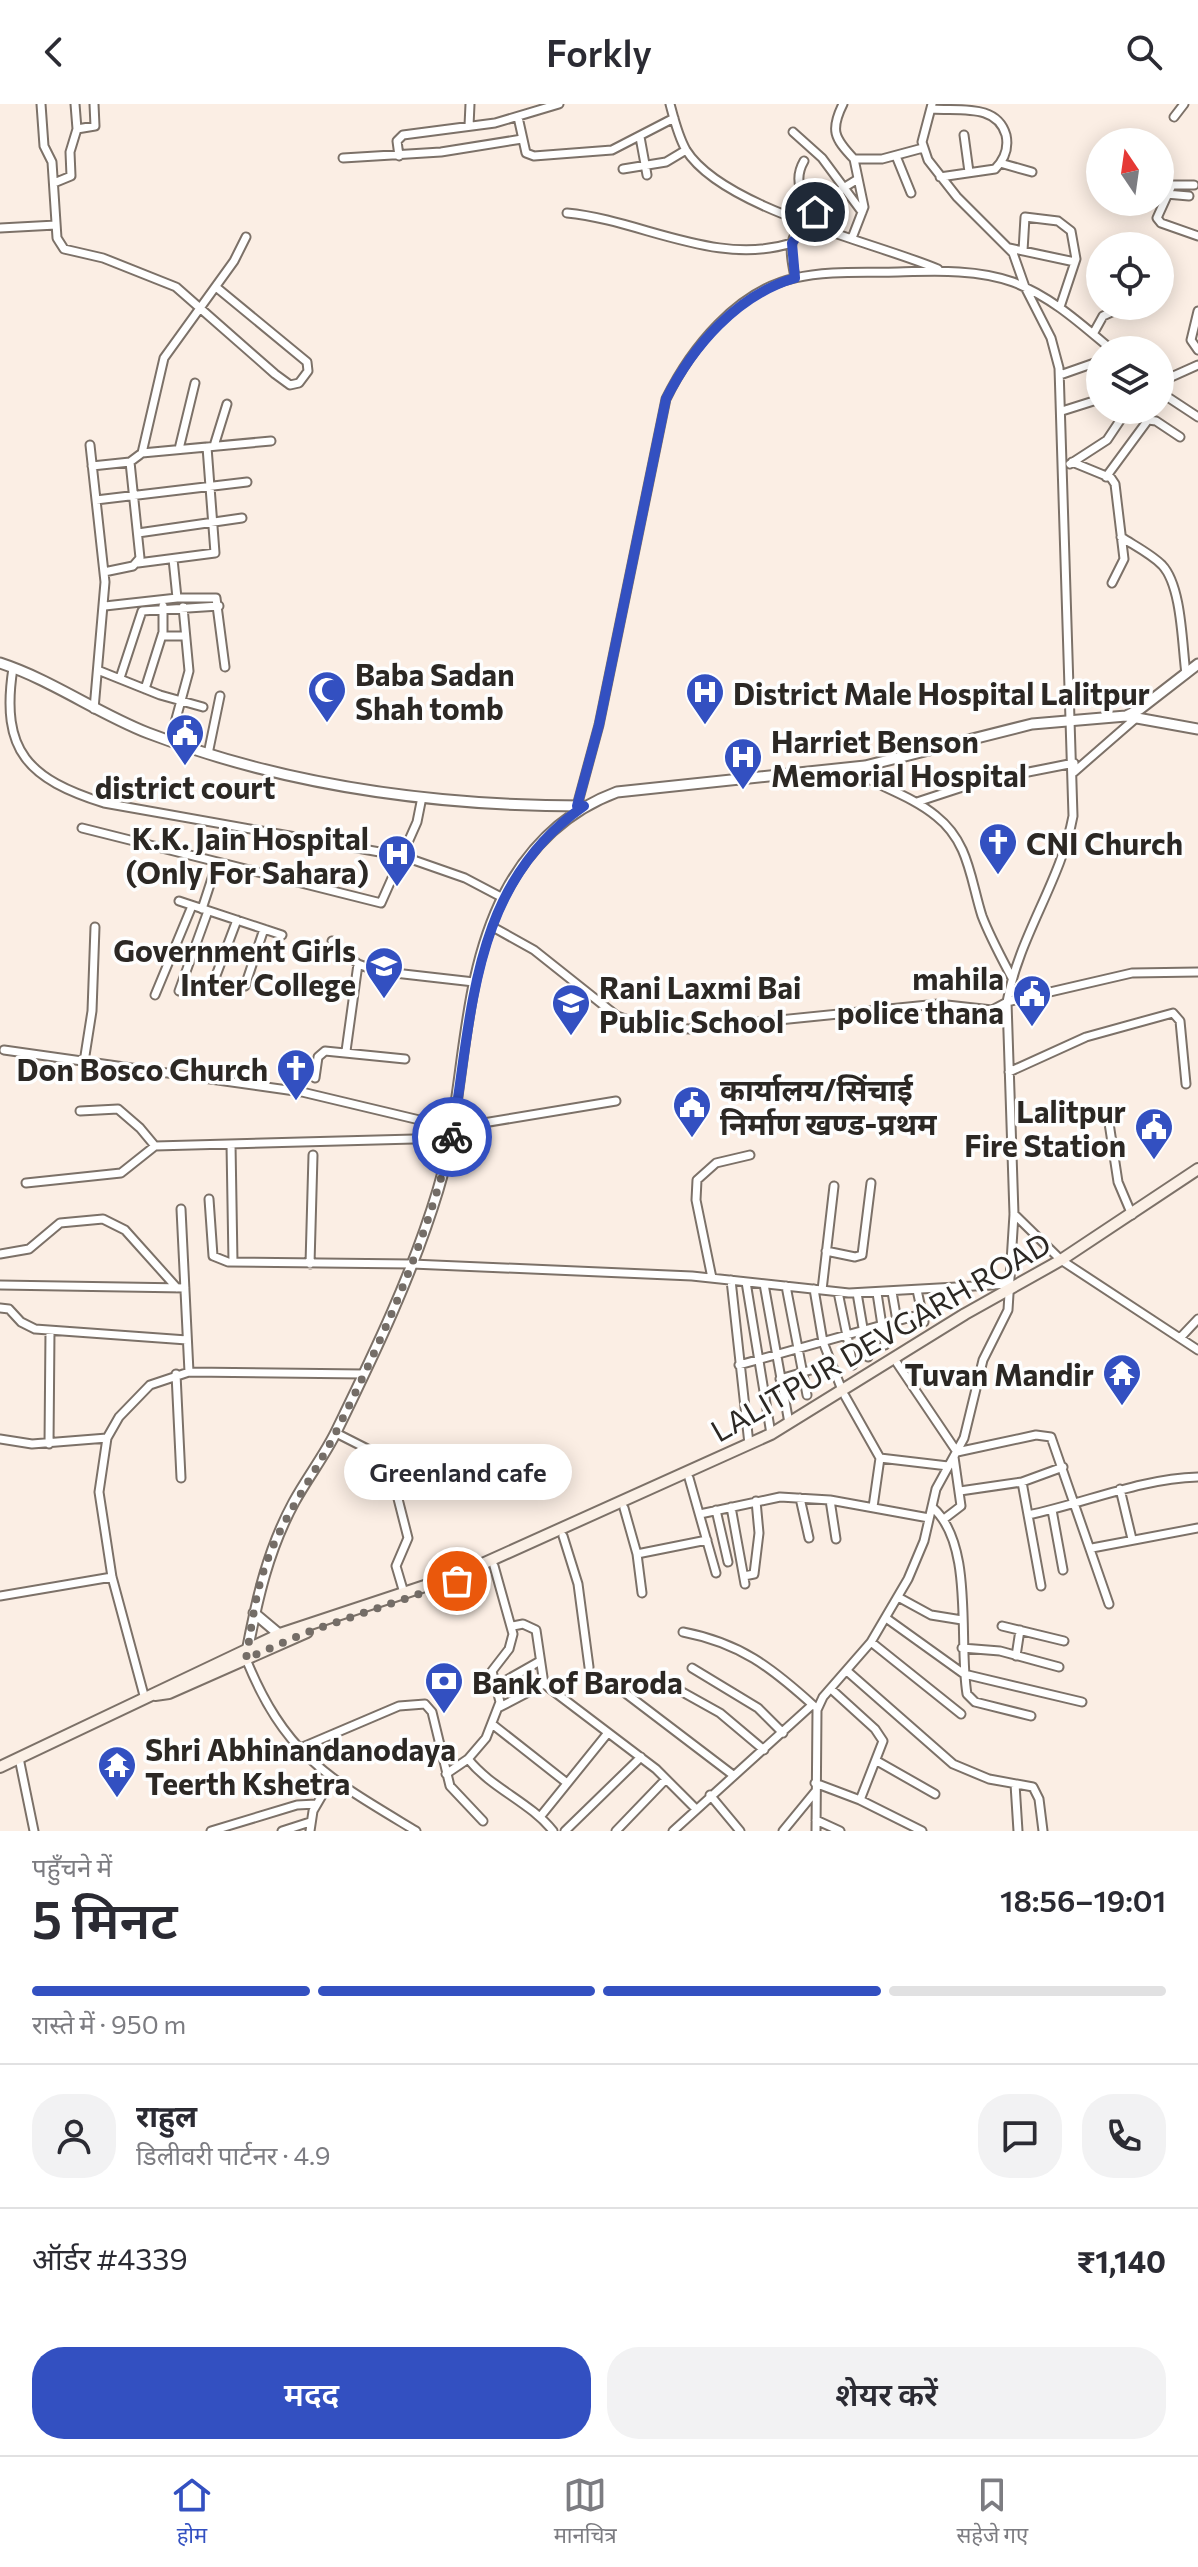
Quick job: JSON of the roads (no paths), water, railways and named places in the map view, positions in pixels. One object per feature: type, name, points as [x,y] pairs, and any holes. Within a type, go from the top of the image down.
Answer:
[{"type":"main road","name":"LALITPUR DEVGARH ROAD","points":[[0,1767],[165,1687],[283,1637],[524,1547],[771,1434],[1010,1289],[1064,1262],[1198,1169]]},
{"type":"main road","points":[[1064,1262],[1198,1177]]},
{"type":"main road","points":[[283,1637],[494,1566],[762,1444],[897,1363],[1010,1289]]},
{"type":"street","points":[[41,104],[44,146],[51,156],[56,225],[64,249],[103,258],[168,283],[200,307],[275,374],[290,385],[299,383],[308,371],[307,362],[216,287]]},
{"type":"street","points":[[54,183],[71,176],[70,152],[77,129],[75,104]]},
{"type":"street","points":[[77,129],[95,126],[94,104]]},
{"type":"street","points":[[469,126],[470,104]]},
{"type":"street","points":[[399,156],[397,141],[403,135],[518,117],[559,104]]},
{"type":"street","points":[[670,104],[686,150],[707,172],[753,202],[944,271]]},
{"type":"street","points":[[843,104],[834,131],[854,159],[864,200],[852,238]]},
{"type":"street","points":[[1174,117],[1184,104]]},
{"type":"street","points":[[675,1830],[695,1808],[815,1707],[871,1642],[917,1561],[932,1507],[970,1420],[983,1360],[1008,1310],[1014,1214],[1007,1002],[1012,978],[1069,835],[1074,767],[1068,465],[1055,347],[1009,248],[940,177],[923,148],[932,107],[977,108],[1000,116],[1007,140],[1000,163],[990,171],[940,177]]},
{"type":"street","points":[[518,117],[526,153],[534,156],[606,151],[674,118]]},
{"type":"street","points":[[793,132],[817,153],[862,212]]},
{"type":"street","points":[[964,135],[969,172]]},
{"type":"street","points":[[640,137],[647,175]]},
{"type":"street","points":[[343,158],[399,156],[522,139]]},
{"type":"street","points":[[854,159],[896,156],[923,148]]},
{"type":"street","points":[[623,169],[666,162],[686,150]]},
{"type":"street","points":[[896,156],[911,193]]},
{"type":"street","points":[[804,161],[799,173],[800,191],[815,212]]},
{"type":"street","points":[[1000,163],[1032,172]]},
{"type":"street","points":[[795,278],[792,243],[815,212],[843,187],[858,179]]},
{"type":"street","points":[[1174,185],[1194,185]]},
{"type":"street","points":[[1174,195],[1189,196]]},
{"type":"street","points":[[567,213],[613,219],[672,239],[713,246],[763,249],[792,243]]},
{"type":"street","points":[[1023,251],[1023,220],[1028,216],[1058,221],[1071,231],[1077,247],[1075,262],[1060,307]]},
{"type":"street","points":[[1159,216],[1158,220],[1198,236]]},
{"type":"street","points":[[0,228],[56,225]]},
{"type":"street","points":[[142,453],[162,365],[246,237]]},
{"type":"street","points":[[1009,248],[1075,262]]},
{"type":"street","points":[[413,1830],[331,1780],[298,1749],[263,1697],[247,1654],[254,1613],[263,1573],[276,1540],[294,1502],[336,1433],[412,1264],[452,1133],[474,982],[493,921],[518,870],[540,842],[580,806],[666,399],[690,356],[725,319],[747,301],[795,278],[944,271],[995,277],[1025,287],[1060,307],[1095,336]]},
{"type":"street","points":[[1198,311],[1191,340],[1198,350]]},
{"type":"street","points":[[1093,334],[1101,320]]},
{"type":"street","points":[[1174,376],[1198,365]]},
{"type":"street","points":[[1060,375],[1086,366]]},
{"type":"street","points":[[179,449],[195,383]]},
{"type":"street","points":[[1174,401],[1198,417]]},
{"type":"street","points":[[1062,411],[1086,403]]},
{"type":"street","points":[[104,572],[138,563],[213,555],[215,521],[211,447],[227,404]]},
{"type":"street","points":[[1106,477],[1148,420],[1161,423],[1180,437]]},
{"type":"street","points":[[1068,465],[1107,440],[1118,424]]},
{"type":"street","points":[[92,466],[130,462],[142,453],[271,441]]},
{"type":"street","points":[[90,445],[105,606],[94,709]]},
{"type":"street","points":[[130,462],[138,563]]},
{"type":"street","points":[[1068,465],[1106,477],[1115,484],[1124,559],[1112,583]]},
{"type":"street","points":[[96,500],[247,482]]},
{"type":"street","points":[[138,533],[242,518]]},
{"type":"street","points":[[1121,537],[1155,559],[1169,576],[1177,608],[1186,674]]},
{"type":"street","points":[[173,559],[177,598]]},
{"type":"street","points":[[120,678],[141,612],[177,598],[214,598],[219,606],[225,667]]},
{"type":"street","points":[[145,689],[162,636],[163,604]]},
{"type":"street","points":[[105,606],[219,606]]},
{"type":"street","points":[[170,741],[189,671],[183,607]]},
{"type":"street","points":[[162,636],[185,636]]},
{"type":"street","points":[[0,663],[94,709],[170,741],[267,770],[422,797],[580,806],[637,788],[848,768],[908,757],[1032,724],[1072,718],[1131,716],[1198,729]]},
{"type":"street","points":[[917,802],[978,782],[1074,767],[1131,716],[1198,664]]},
{"type":"street","points":[[18,670],[5,708],[11,736],[28,764],[61,789],[104,803],[402,856],[465,878],[503,898]]},
{"type":"street","points":[[100,671],[203,707]]},
{"type":"street","points":[[208,754],[220,696]]},
{"type":"street","points":[[848,768],[875,785],[917,802],[949,827],[962,845],[990,937],[1012,978]]},
{"type":"street","points":[[82,828],[377,904],[385,901],[417,822],[422,797]]},
{"type":"street","points":[[179,991],[217,863]]},
{"type":"street","points":[[179,901],[282,935]]},
{"type":"street","points":[[155,995],[192,906]]},
{"type":"street","points":[[212,986],[237,920]]},
{"type":"street","points":[[493,921],[534,950],[608,1011],[641,1025],[689,1029],[938,1004],[995,1008],[1007,1002],[1132,973],[1198,972]]},
{"type":"street","points":[[84,1062],[92,1011],[95,927]]},
{"type":"street","points":[[245,986],[264,929]]},
{"type":"street","points":[[332,941],[358,964],[377,971],[474,982]]},
{"type":"street","points":[[346,1051],[358,964]]},
{"type":"street","points":[[1009,1072],[1086,1037],[1173,1013],[1180,1021],[1186,1084]]},
{"type":"street","points":[[4,1050],[302,1092],[452,1133]]},
{"type":"street","points":[[315,1078],[321,1053],[346,1051],[405,1059]]},
{"type":"street","points":[[26,1183],[121,1173],[155,1146],[452,1133],[616,1101]]},
{"type":"street","points":[[80,1111],[118,1109],[134,1121],[155,1146]]},
{"type":"street","points":[[1109,1123],[1118,1182],[1132,1215]]},
{"type":"street","points":[[231,1144],[233,1262]]},
{"type":"street","points":[[310,1264],[313,1155]]},
{"type":"street","points":[[712,1278],[696,1200],[697,1180],[716,1163],[750,1155]]},
{"type":"street","points":[[826,1251],[855,1257],[862,1255],[871,1183]]},
{"type":"street","points":[[834,1186],[818,1289],[823,1342],[843,1393],[880,1458],[873,1507]]},
{"type":"street","points":[[209,1199],[213,1256],[233,1262],[412,1264],[712,1278],[857,1293],[1010,1289]]},
{"type":"street","points":[[181,1209],[181,1288],[189,1372]]},
{"type":"street","points":[[1014,1214],[1064,1262],[1198,1350]]},
{"type":"street","points":[[0,1254],[29,1249],[60,1223],[103,1219],[125,1230],[181,1288]]},
{"type":"street","points":[[731,1280],[749,1444]]},
{"type":"street","points":[[746,1282],[771,1434]]},
{"type":"street","points":[[764,1284],[789,1423]]},
{"type":"street","points":[[0,1285],[181,1288]]},
{"type":"street","points":[[786,1286],[807,1395]]},
{"type":"street","points":[[739,1365],[897,1321],[923,1318],[917,1290]]},
{"type":"street","points":[[838,1292],[853,1365]]},
{"type":"street","points":[[892,1292],[897,1321]]},
{"type":"street","points":[[857,1293],[868,1357]]},
{"type":"street","points":[[877,1293],[885,1345]]},
{"type":"street","points":[[0,1308],[13,1311],[27,1326],[50,1331],[80,1330],[135,1338],[187,1340]]},
{"type":"street","points":[[1180,1338],[1198,1319]]},
{"type":"street","points":[[49,1444],[50,1331]]},
{"type":"street","points":[[897,1363],[956,1454],[960,1509],[944,1519]]},
{"type":"street","points":[[780,1379],[831,1364]]},
{"type":"street","points":[[149,1697],[112,1577],[99,1492],[107,1438],[137,1396],[150,1385],[176,1374],[364,1374]]},
{"type":"street","points":[[176,1374],[181,1478]]},
{"type":"street","points":[[336,1433],[399,1465],[395,1487],[408,1538],[396,1566],[404,1593]]},
{"type":"street","points":[[956,1454],[1047,1434],[1054,1441],[1109,1604]]},
{"type":"street","points":[[1,1439],[49,1444],[107,1438]]},
{"type":"street","points":[[880,1458],[948,1466]]},
{"type":"street","points":[[960,1491],[1022,1482],[1063,1467]]},
{"type":"street","points":[[1028,1515],[1077,1505],[1120,1489],[1170,1478],[1198,1477]]},
{"type":"street","points":[[689,1478],[716,1573]]},
{"type":"street","points":[[1022,1482],[1041,1586]]},
{"type":"street","points":[[1120,1489],[1132,1539]]},
{"type":"street","points":[[700,1514],[756,1501],[800,1498],[830,1500],[929,1518]]},
{"type":"street","points":[[800,1498],[809,1538]]},
{"type":"street","points":[[830,1500],[836,1539]]},
{"type":"street","points":[[731,1507],[745,1580],[754,1574],[759,1533],[756,1501]]},
{"type":"street","points":[[932,1507],[944,1519],[951,1533],[959,1575],[964,1674],[972,1701],[1031,1716]]},
{"type":"street","points":[[624,1508],[637,1554],[642,1593]]},
{"type":"street","points":[[716,1510],[728,1562]]},
{"type":"street","points":[[1052,1510],[1063,1570]]},
{"type":"street","points":[[1092,1548],[1198,1528]]},
{"type":"street","points":[[563,1536],[578,1584],[589,1667]]},
{"type":"street","points":[[637,1554],[707,1540]]},
{"type":"street","points":[[446,1774],[468,1759],[486,1738],[500,1707],[492,1671],[509,1649],[513,1626],[494,1566]]},
{"type":"street","points":[[0,1596],[112,1577]]},
{"type":"street","points":[[898,1597],[931,1615],[962,1620]]},
{"type":"street","points":[[254,1613],[283,1637]]},
{"type":"street","points":[[886,1618],[964,1674],[1082,1702]]},
{"type":"street","points":[[513,1626],[523,1624],[536,1630],[544,1684],[641,1757],[695,1808]]},
{"type":"street","points":[[1002,1626],[1064,1641]]},
{"type":"street","points":[[1016,1656],[1020,1630]]},
{"type":"street","points":[[683,1632],[718,1638],[738,1648],[783,1678],[815,1707],[816,1831]]},
{"type":"street","points":[[871,1642],[961,1714]]},
{"type":"street","points":[[962,1648],[1016,1656],[1059,1667]]},
{"type":"street","points":[[496,1686],[540,1661]]},
{"type":"street","points":[[692,1668],[758,1708],[783,1733]]},
{"type":"street","points":[[847,1671],[953,1764],[976,1775],[1028,1785],[1037,1792],[1043,1831]]},
{"type":"street","points":[[500,1707],[544,1684]]},
{"type":"street","points":[[668,1684],[720,1713],[764,1750]]},
{"type":"street","points":[[831,1689],[880,1734],[883,1747],[860,1800]]},
{"type":"street","points":[[624,1692],[733,1775]]},
{"type":"street","points":[[298,1749],[399,1706],[425,1704],[432,1712],[446,1774],[457,1796],[483,1821]]},
{"type":"street","points":[[492,1724],[567,1783]]},
{"type":"street","points":[[540,1817],[607,1734]]},
{"type":"street","points":[[565,1831],[641,1757]]},
{"type":"street","points":[[19,1758],[34,1831]]},
{"type":"street","points":[[468,1759],[487,1779],[540,1817],[553,1831]]},
{"type":"street","points":[[877,1761],[935,1794]]},
{"type":"street","points":[[616,1831],[666,1779]]},
{"type":"street","points":[[282,1831],[310,1826],[316,1804],[331,1780]]},
{"type":"street","points":[[1015,1784],[1018,1831]]},
{"type":"street","points":[[815,1787],[860,1800],[922,1831]]},
{"type":"street","points":[[783,1831],[815,1787]]},
{"type":"street","points":[[710,1795],[740,1831]]},
{"type":"street","points":[[211,1831],[297,1805],[316,1804]]},
{"type":"street","points":[[816,1820],[840,1831]]},
{"type":"place","name":"Baba Sadan Shah tomb","points":[[327,724]]},
{"type":"place","name":"District Male Hospital Lalitpur","points":[[705,726]]},
{"type":"place","name":"district court","points":[[185,767]]},
{"type":"place","name":"Harriet Benson Memorial Hospital","points":[[743,791]]},
{"type":"place","name":"CNI Church","points":[[998,876]]},
{"type":"place","name":"K.K. Jain Hospital (Only For Sahara)","points":[[397,888]]},
{"type":"place","name":"Government Girls Inter College","points":[[384,1000]]},
{"type":"place","name":"mahila police thana","points":[[1032,1028]]},
{"type":"place","name":"Rani Laxmi Bai Public School","points":[[571,1037]]},
{"type":"place","name":"Don Bosco Church","points":[[296,1102]]},
{"type":"place","name":"कार्यालय/सिंचाई निर्माण खण्ड-प्रथम","points":[[692,1139]]},
{"type":"place","name":"Lalitpur Fire Station","points":[[1154,1161]]},
{"type":"place","name":"Tuvan Mandir","points":[[1122,1407]]},
{"type":"place","name":"Greenland cafe","points":[[457,1581]]},
{"type":"place","name":"Bank of Baroda","points":[[444,1715]]},
{"type":"place","name":"Shri Abhinandanodaya Teerth Kshetra","points":[[117,1799]]}]
